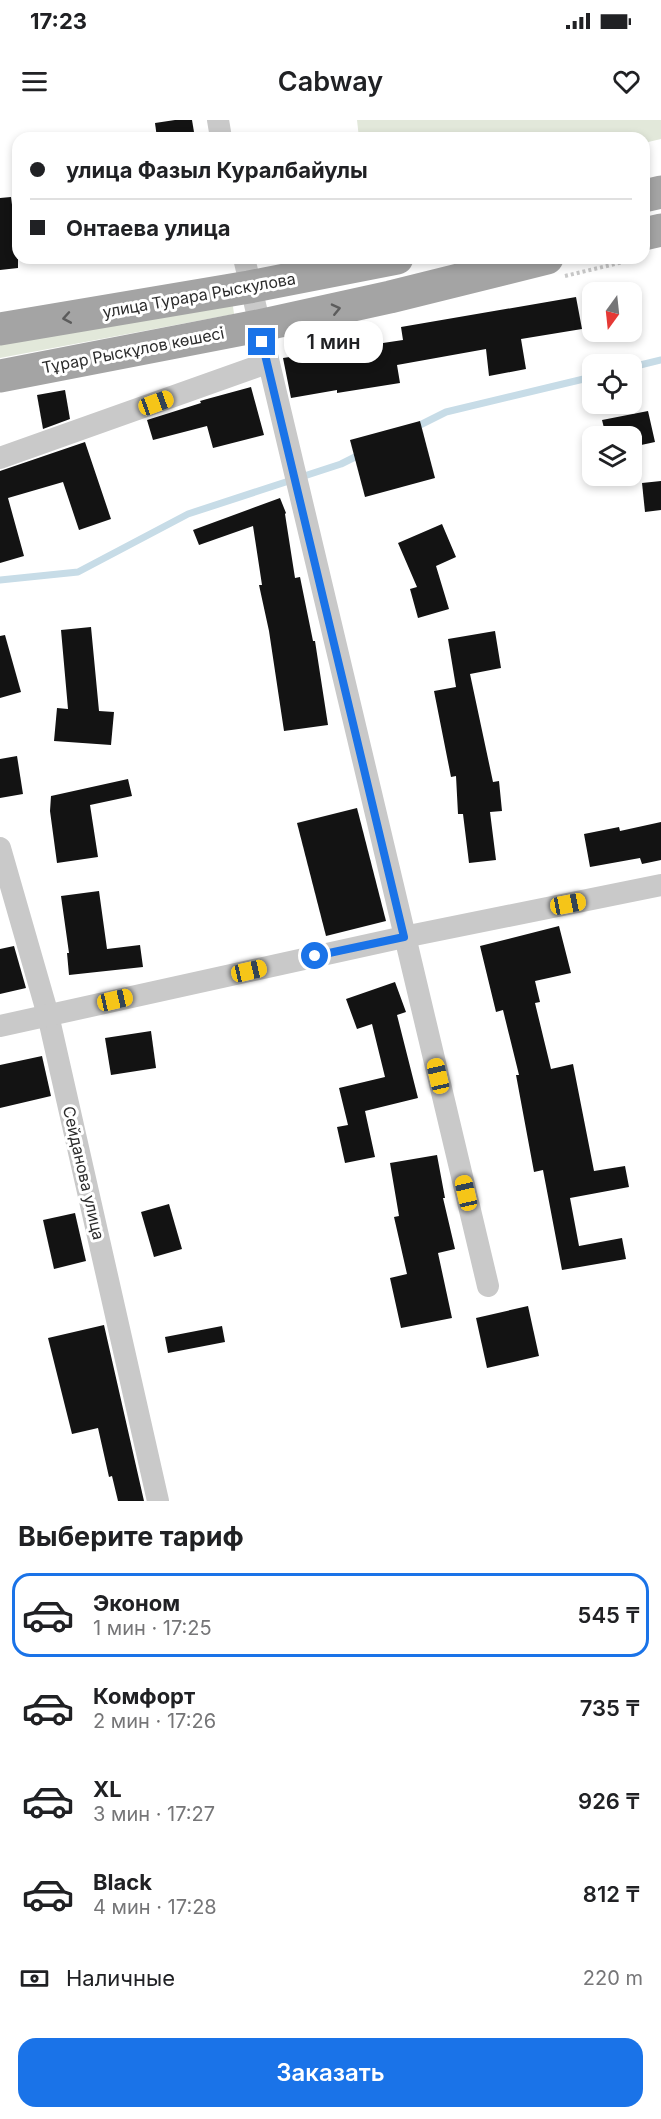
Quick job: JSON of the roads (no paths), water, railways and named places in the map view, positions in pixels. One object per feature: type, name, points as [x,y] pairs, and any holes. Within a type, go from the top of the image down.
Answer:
[{"type":"main road","name":"улица Турара Рыскулова","points":[[0,329],[246,273],[337,264]]},
{"type":"main road","name":"Тұрар Рыскұлов көшесі","points":[[0,376],[258,326],[390,297],[523,264]]},
{"type":"street","points":[[246,273],[488,1286]]},
{"type":"street","points":[[0,458],[267,363]]},
{"type":"street","name":"Сейданова улица","points":[[0,848],[48,1015],[158,1501]]},
{"type":"street","points":[[0,1026],[404,937],[661,885]]},
{"type":"waterway","points":[[642,365],[661,360]]},
{"type":"waterway","points":[[414,428],[446,412],[582,379]]},
{"type":"waterway","points":[[0,580],[78,572],[188,514],[341,464],[361,454]]}]
